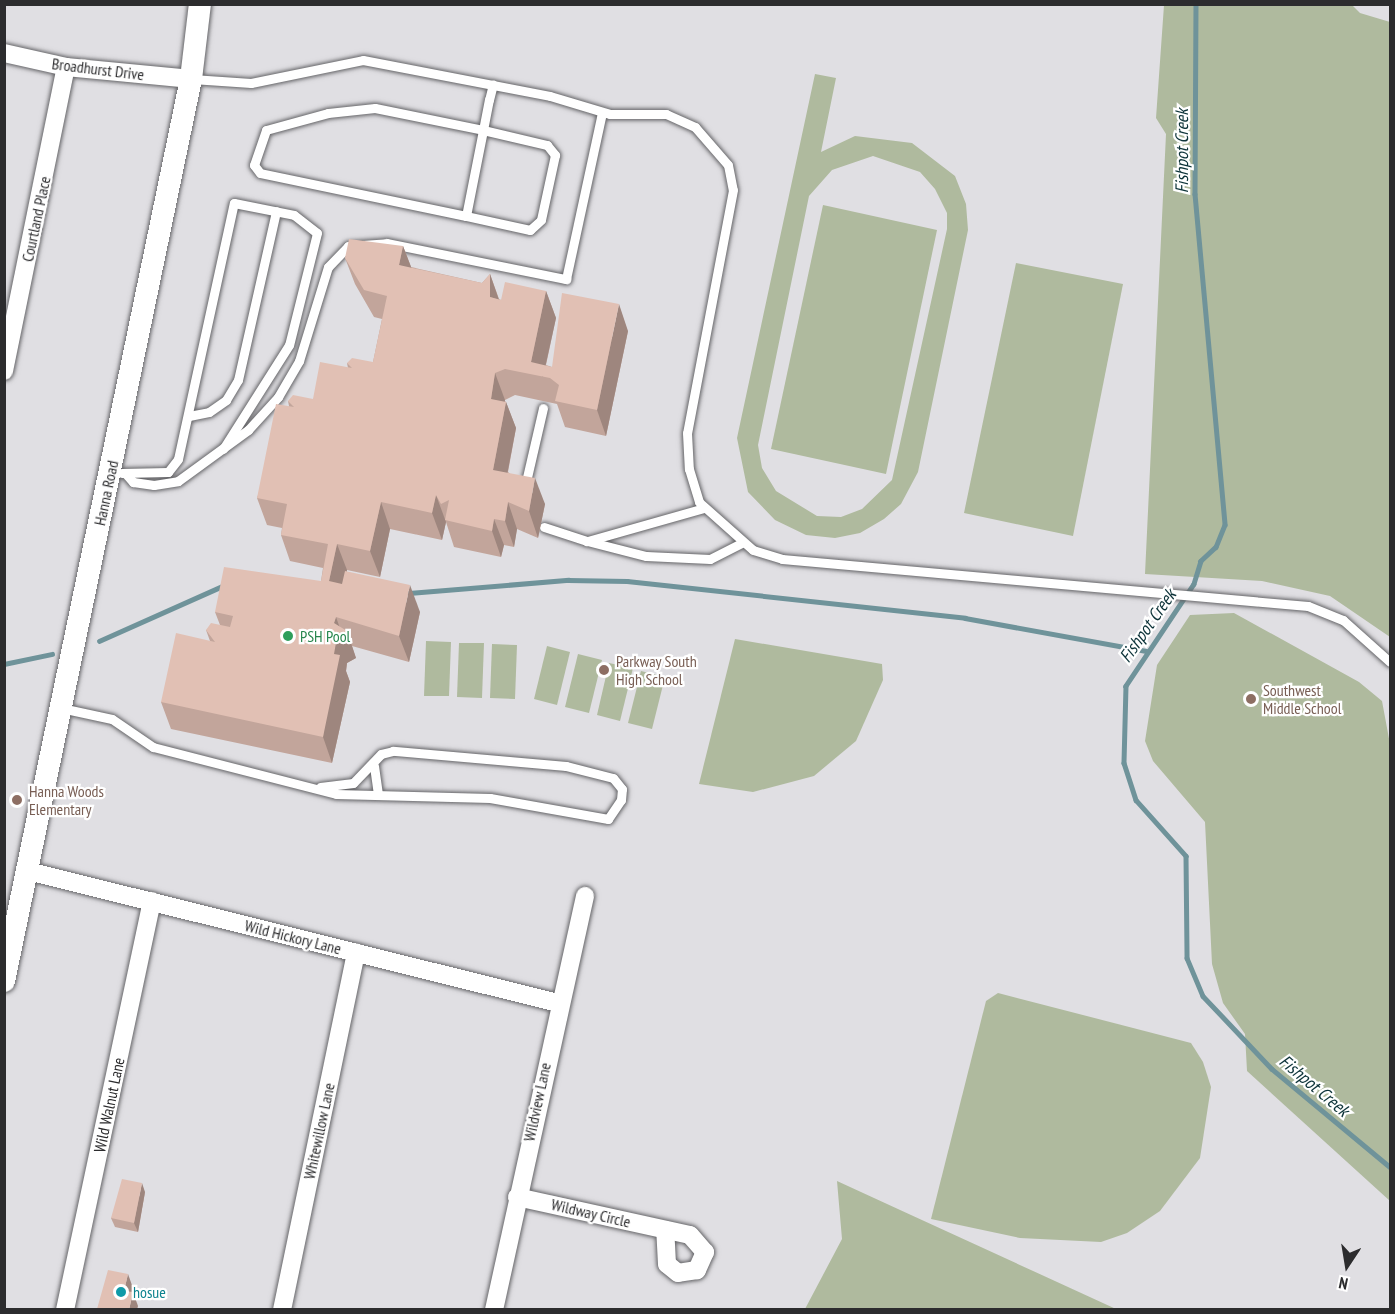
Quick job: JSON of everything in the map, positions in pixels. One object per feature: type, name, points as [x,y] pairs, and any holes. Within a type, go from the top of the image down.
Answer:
[{"type":"street","name":"Hanna Road","points":[[4,981],[61,708],[118,472],[191,79],[200,4]]},
{"type":"street","name":"Broadhurst Drive","points":[[4,53],[66,67],[191,79]]},
{"type":"street","name":"Courtland Place","points":[[4,371],[66,67]]},
{"type":"street","name":"Wild Hickory Lane","points":[[28,871],[558,1003]]},
{"type":"street","name":"Wildview Lane","points":[[494,1310],[558,1003],[585,896]]},
{"type":"street","name":"Wild Walnut Lane","points":[[65,1310],[152,901]]},
{"type":"street","name":"Whitewillow Lane","points":[[282,1310],[356,953]]},
{"type":"street","name":"Wildway Circle","points":[[517,1197],[665,1230]]},
{"type":"lane","points":[[191,79],[251,83],[363,60],[493,84],[602,113],[666,114],[695,127],[728,165],[730,220],[687,433],[689,469],[704,508],[743,542],[782,560],[1130,587],[1242,597],[1308,606],[1343,620],[1390,662]]},
{"type":"lane","points":[[466,216],[493,84]]},
{"type":"lane","points":[[375,108],[547,145],[555,155],[542,220],[530,230],[466,216],[260,172],[256,155],[266,130],[328,113],[375,108]]},
{"type":"lane","points":[[566,291],[566,279],[602,113]]},
{"type":"lane","points":[[118,472],[168,472],[187,427],[234,203],[294,214],[317,233],[302,306],[289,345],[221,454]]},
{"type":"lane","points":[[189,416],[209,412],[226,400],[238,380],[276,211]]},
{"type":"lane","points":[[118,472],[133,482],[154,485],[178,481],[221,454],[278,397],[311,331],[328,267],[348,246],[387,243],[566,279]]},
{"type":"lane","points":[[523,498],[543,408]]},
{"type":"lane","points":[[587,541],[704,508]]},
{"type":"lane","points":[[544,527],[646,556],[710,559],[743,542]]},
{"type":"lane","points":[[61,708],[112,719],[153,747],[320,787],[336,794],[490,798],[608,819],[621,800],[622,789],[613,778],[494,756],[393,751],[381,754],[374,766],[353,783],[320,787]]},
{"type":"lane","points":[[374,766],[378,795]]},
{"type":"green space","points":[[1164,5],[1352,5],[1360,13],[1390,22],[1390,637],[1330,596],[1262,581],[1145,574],[1166,134],[1156,118]]},
{"type":"green space","points":[[815,74],[836,78],[821,152],[855,136],[912,143],[955,176],[966,204],[968,230],[918,472],[901,504],[884,519],[860,533],[835,538],[806,535],[775,520],[748,492],[737,438]],"holes":[[[873,156],[920,172],[935,189],[947,213],[947,229],[892,480],[862,509],[841,517],[817,516],[776,491],[762,468],[758,445],[809,196],[832,170]]]},
{"type":"green space","points":[[823,205],[937,230],[886,474],[771,449]]},
{"type":"green space","points":[[1016,263],[1123,284],[1073,536],[964,513]]},
{"type":"green space","points":[[1234,613],[1359,682],[1382,701],[1390,744],[1390,1201],[1247,1071],[1245,1034],[1223,1003],[1212,964],[1205,822],[1153,761],[1145,741],[1157,665],[1190,615]]},
{"type":"green space","points":[[735,639],[882,664],[883,680],[856,741],[814,776],[753,792],[699,784]]},
{"type":"green space","points":[[426,641],[451,642],[449,696],[424,696]]},
{"type":"green space","points":[[459,643],[484,643],[482,698],[457,697]]},
{"type":"green space","points":[[492,644],[517,645],[515,699],[490,698]]},
{"type":"green space","points":[[547,646],[570,652],[557,705],[534,699]]},
{"type":"green space","points":[[578,654],[602,660],[589,713],[565,707]]},
{"type":"green space","points":[[609,663],[633,668],[620,721],[597,715]]},
{"type":"green space","points":[[641,671],[665,677],[652,729],[628,723]]},
{"type":"green space","points":[[998,993],[1191,1043],[1203,1062],[1211,1087],[1200,1158],[1160,1211],[1127,1233],[1101,1242],[1020,1238],[931,1219],[986,1001]]},
{"type":"green space","points":[[837,1181],[1116,1309],[805,1309],[842,1239]]},
{"type":"building","points":[[349,239],[403,246],[399,265],[482,283],[490,274],[490,297],[501,300],[505,282],[546,291],[531,362],[552,367],[562,293],[619,304],[597,410],[555,401],[559,385],[550,378],[505,369],[495,373],[491,399],[506,402],[493,470],[535,478],[529,511],[508,502],[505,521],[494,519],[492,531],[445,520],[449,500],[441,504],[436,495],[432,513],[381,502],[370,551],[337,544],[329,581],[342,584],[345,571],[410,585],[399,636],[336,617],[334,623],[347,631],[337,637],[334,654],[340,655],[323,737],[161,702],[176,633],[215,642],[206,630],[211,623],[230,627],[233,616],[215,612],[224,567],[321,581],[328,544],[281,535],[287,504],[257,498],[276,404],[294,407],[288,401],[293,395],[313,399],[320,362],[352,368],[347,363],[352,358],[373,362],[387,296],[364,290],[345,258]]},
{"type":"building","points":[[122,1179],[142,1183],[134,1223],[111,1218]]},
{"type":"building","points":[[108,1270],[128,1274],[124,1291],[133,1292],[129,1310],[97,1309]]},
{"type":"waterway","name":"Fishpot Creek","points":[[1196,4],[1195,194],[1225,525],[1216,547],[1201,561],[1194,584],[1126,686],[1124,763],[1136,800],[1186,856],[1187,958],[1203,996],[1272,1069],[1390,1167]]},
{"type":"waterway","points":[[409,593],[568,580],[627,581],[965,618],[1146,651]]},
{"type":"waterway","points":[[99,641],[225,585]]},
{"type":"waterway","points":[[4,664],[52,654]]},
{"type":"place","name":"PSH Pool","points":[[288,636]]},
{"type":"place","name":"Parkway South High School","points":[[604,670]]},
{"type":"place","name":"Southwest Middle School","points":[[1251,699]]},
{"type":"place","name":"Hanna Woods Elementary","points":[[17,800]]},
{"type":"place","name":"hosue","points":[[121,1292]]}]
